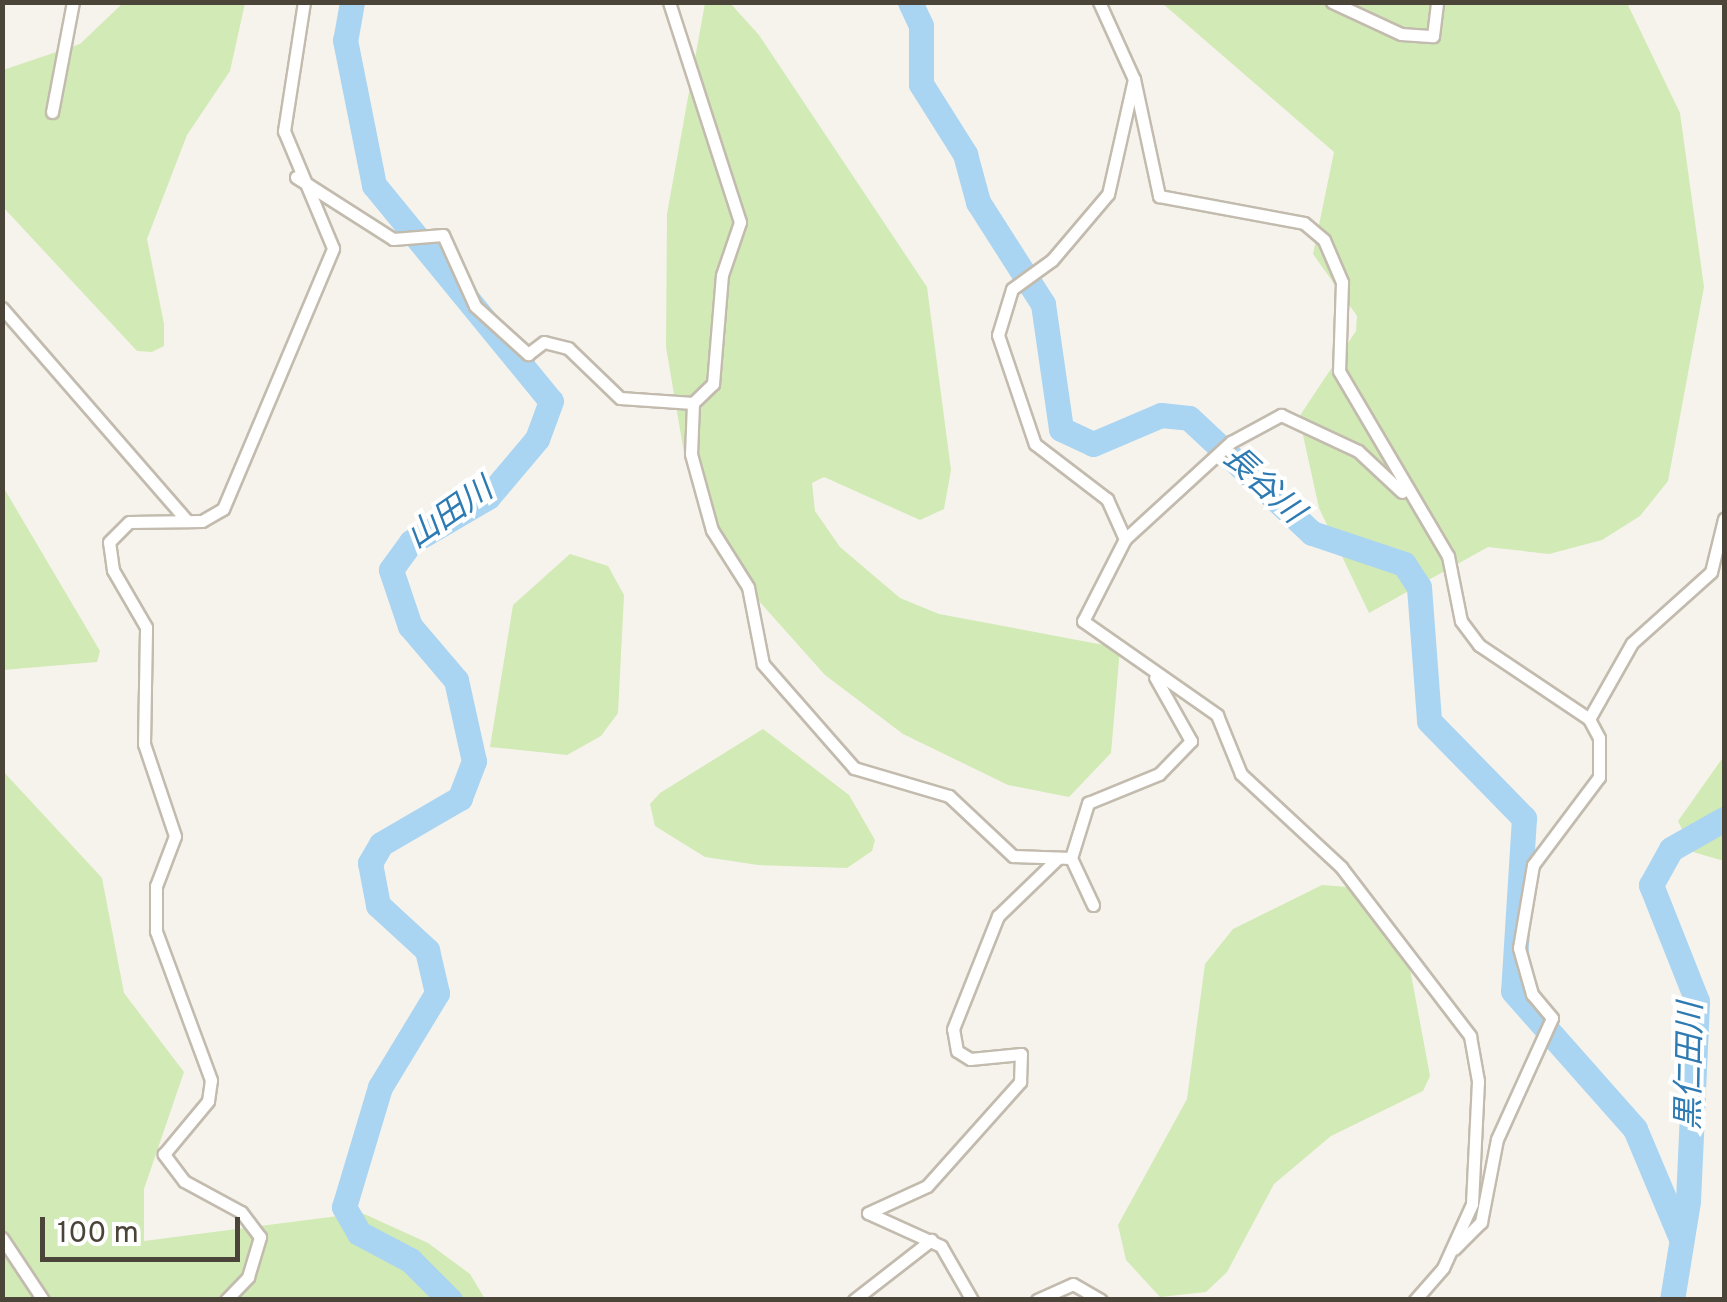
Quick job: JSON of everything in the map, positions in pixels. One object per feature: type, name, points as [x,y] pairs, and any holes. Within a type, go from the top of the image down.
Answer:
[{"type":"street","points":[[52,112],[74,2]]},
{"type":"street","points":[[226,1300],[248,1277],[260,1238],[241,1212],[184,1182],[164,1154],[208,1101],[210,1080],[156,931],[156,886],[175,836],[144,744],[146,627],[108,555],[129,522],[213,518],[232,497],[333,248],[326,218],[296,177],[284,96],[304,2]]},
{"type":"street","points":[[669,2],[740,222],[722,274],[713,384],[693,403],[692,454],[708,516],[748,588],[763,664],[854,768],[949,796],[1013,856],[1066,857]]},
{"type":"street","points":[[1099,2],[1134,78],[1159,196],[1304,224],[1324,240],[1342,282],[1339,372],[1448,556],[1468,634],[1589,719]]},
{"type":"street","points":[[1332,2],[1402,34],[1432,36],[1438,2]]},
{"type":"street","points":[[1134,78],[1108,194],[1031,277],[1004,300],[997,324],[1012,392],[1035,444],[1107,499],[1124,540],[1113,574],[1082,612],[1097,632],[1167,685],[1217,714]]},
{"type":"street","points":[[296,177],[394,239],[443,235],[475,306],[528,354],[544,342],[568,348],[620,398],[693,403]]},
{"type":"street","points":[[2,308],[187,521]]},
{"type":"street","points":[[1124,540],[1142,533],[1231,442],[1286,416],[1358,451],[1409,495]]},
{"type":"street","points":[[1415,1300],[1454,1249],[1481,1222],[1497,1139],[1549,1023],[1520,948],[1533,865],[1599,777],[1589,719],[1632,644],[1711,572],[1724,519]]},
{"type":"street","points":[[1097,632],[1217,714],[1241,774],[1341,867],[1470,1036],[1475,1179],[1454,1249]]},
{"type":"street","points":[[972,1300],[931,1240],[868,1213],[927,1186],[1020,1082],[1022,1054],[962,1056],[953,1030],[998,916],[1066,857],[1088,802],[1142,784],[1191,741],[1167,685]]},
{"type":"street","points":[[1066,857],[1094,904]]},
{"type":"street","points":[[2,1238],[43,1300]]},
{"type":"street","points":[[854,1300],[931,1240]]},
{"type":"street","points":[[1037,1300],[1073,1284],[1101,1300]]},
{"type":"green space","points":[[123,3],[245,3],[230,71],[187,135],[147,239],[164,324],[164,346],[152,352],[137,351],[3,207],[3,70],[80,44]]},
{"type":"green space","points":[[705,3],[730,3],[759,35],[927,287],[951,470],[944,509],[920,520],[824,477],[812,483],[815,511],[840,547],[900,598],[939,614],[1120,648],[1111,753],[1069,797],[1008,785],[903,734],[825,675],[717,554],[685,459],[666,347],[667,214]]},
{"type":"green space","points":[[1162,3],[1627,3],[1680,113],[1704,287],[1668,481],[1640,516],[1602,540],[1549,554],[1488,547],[1369,613],[1319,508],[1299,417],[1356,331],[1357,316],[1313,254],[1334,152]]},
{"type":"green space","points":[[2,485],[100,651],[97,662],[3,670]]},
{"type":"green space","points":[[570,554],[608,566],[624,595],[618,713],[601,736],[567,755],[490,747],[513,605]]},
{"type":"green space","points":[[763,729],[849,795],[875,840],[872,851],[847,868],[758,865],[705,857],[655,826],[650,804],[660,793]]},
{"type":"green space","points":[[1724,756],[1724,861],[1693,852],[1678,821]]},
{"type":"green space","points":[[2,770],[102,878],[124,993],[184,1072],[144,1189],[144,1241],[362,1213],[428,1243],[470,1274],[485,1299],[3,1299]]},
{"type":"green space","points":[[1322,885],[1348,887],[1383,915],[1408,958],[1430,1076],[1423,1091],[1331,1136],[1274,1184],[1227,1272],[1206,1292],[1160,1297],[1126,1260],[1118,1225],[1187,1099],[1205,964],[1233,929]]},
{"type":"waterway","name":"山田川","points":[[352,2],[345,40],[374,185],[551,401],[537,439],[488,497],[411,542],[391,570],[410,626],[456,680],[474,761],[460,798],[381,844],[370,863],[378,905],[427,950],[437,993],[380,1087],[344,1207],[359,1233],[410,1260],[450,1300]]},
{"type":"waterway","name":"長谷川","points":[[910,2],[921,26],[921,84],[965,154],[978,202],[1043,304],[1061,429],[1093,444],[1161,415],[1189,418],[1312,533],[1404,564],[1419,587],[1429,721],[1524,818],[1513,991],[1635,1129],[1680,1236]]},
{"type":"waterway","name":"黒仁田川","points":[[1672,1300],[1688,1201],[1697,1001],[1651,885],[1671,849],[1724,819]]}]
